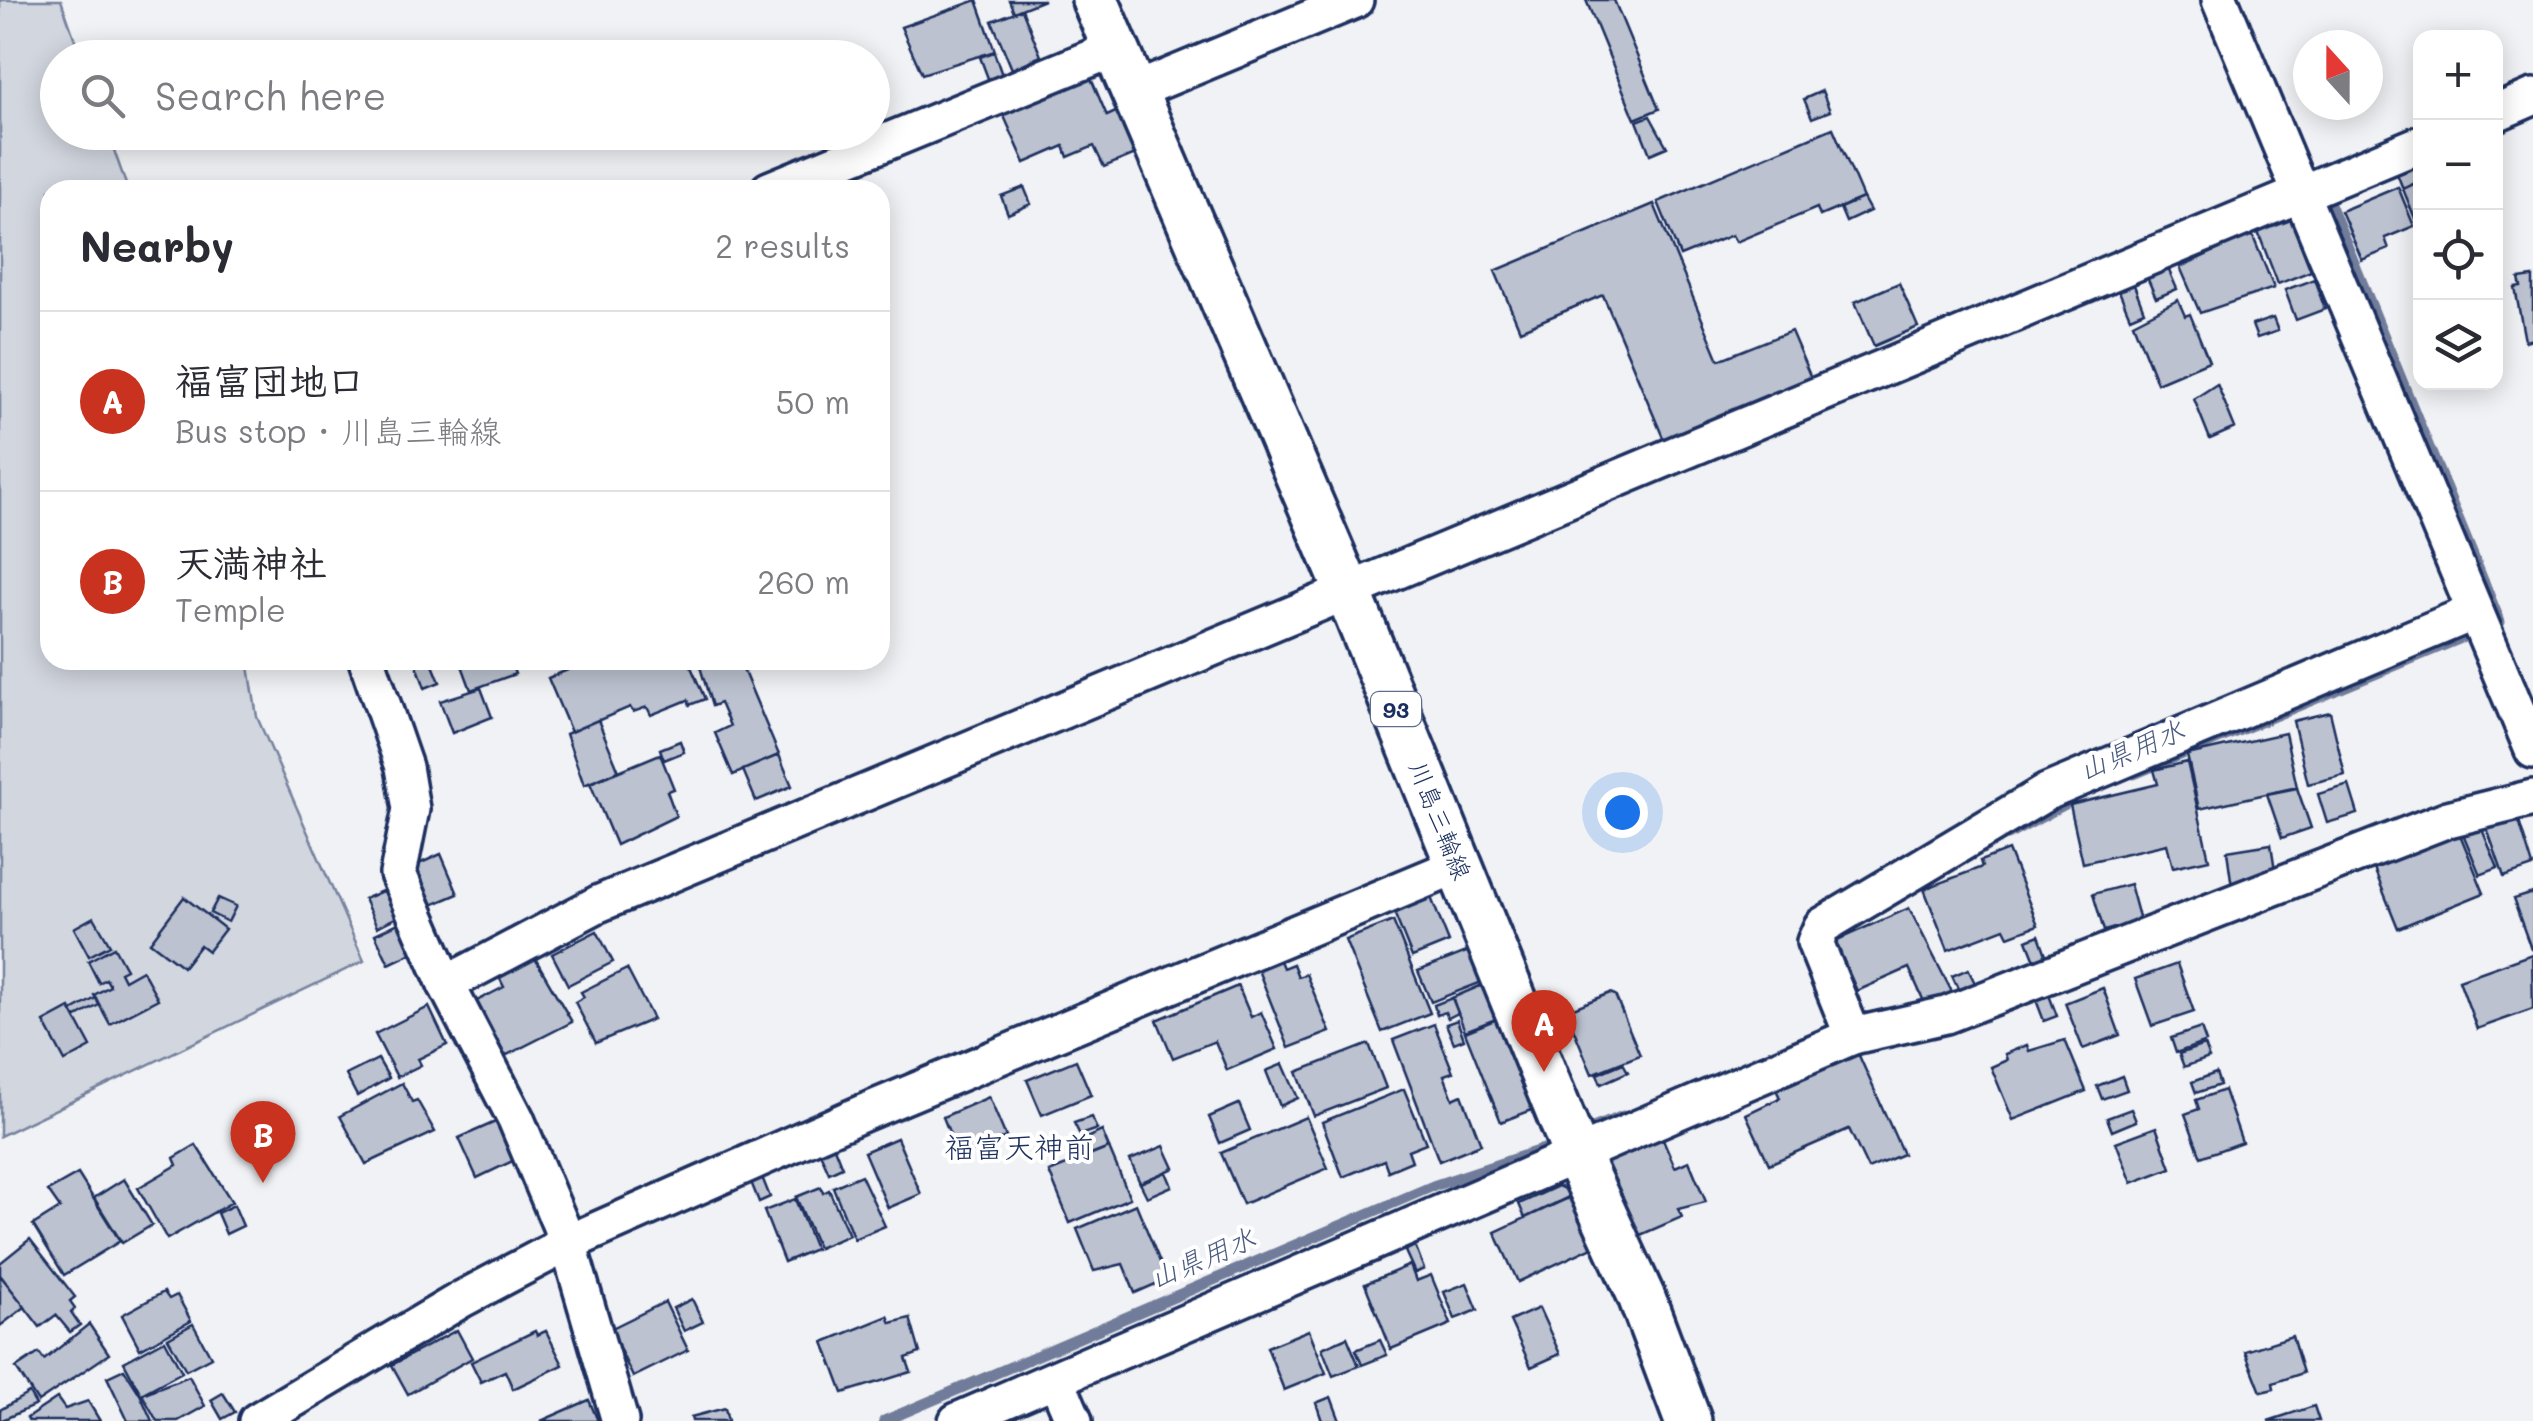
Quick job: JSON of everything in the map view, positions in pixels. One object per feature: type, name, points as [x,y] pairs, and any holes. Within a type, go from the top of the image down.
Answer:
[{"type":"main road","name":"川島三輪線","points":[[1094,0],[1347,589],[1576,1154],[1641,1296],[1688,1421]]},
{"type":"street","points":[[1135,91],[1355,0]]},
{"type":"street","points":[[2220,0],[2533,750]]},
{"type":"street","points":[[890,140],[1116,48]]},
{"type":"street","points":[[2503,110],[2533,97]]},
{"type":"street","points":[[446,984],[598,904],[2413,147]]},
{"type":"street","points":[[793,180],[867,150]]},
{"type":"street","points":[[1853,1036],[1816,942],[1822,926],[2047,792],[2474,612]]},
{"type":"street","points":[[370,670],[404,767],[412,809],[398,874],[446,984],[516,1119],[568,1243],[620,1421]]},
{"type":"street","points":[[957,1421],[1853,1036],[1946,1016],[2448,819],[2533,798]]},
{"type":"street","points":[[256,1421],[462,1299],[568,1243],[863,1113],[1460,865]]},
{"type":"street","points":[[1056,1379],[1074,1421]]},
{"type":"shaded area","points":[[0,0],[61,0],[75,40],[40,40],[40,150],[114,150],[124,180],[40,180],[40,670],[250,670],[257,717],[364,961],[0,1136]]},
{"type":"building","points":[[977,0],[995,51],[922,74],[901,27]]},
{"type":"building","points":[[1009,0],[1044,0],[1014,12]]},
{"type":"building","points":[[1586,0],[1614,0],[1659,109],[1635,119]]},
{"type":"building","points":[[1022,9],[1041,56],[1012,69],[992,21]]},
{"type":"building","points":[[994,52],[1002,75],[989,81],[980,57]]},
{"type":"building","points":[[1090,76],[1107,116],[1120,110],[1138,153],[1104,167],[1094,146],[1068,157],[1064,146],[1025,163],[1003,114]]},
{"type":"building","points":[[1822,91],[1830,111],[1812,118],[1804,99]]},
{"type":"building","points":[[1650,116],[1667,147],[1650,154],[1637,121]]},
{"type":"building","points":[[1833,128],[1863,198],[1820,216],[1817,208],[1736,242],[1732,235],[1680,256],[1658,202]]},
{"type":"building","points":[[2413,164],[2413,184],[2403,189],[2396,171]]},
{"type":"building","points":[[2413,184],[2413,214],[2403,189]]},
{"type":"building","points":[[1024,187],[1031,204],[1008,214],[1001,196]]},
{"type":"building","points":[[2398,187],[2413,226],[2385,238],[2389,249],[2362,260],[2341,211]]},
{"type":"building","points":[[1863,198],[1870,211],[1846,222],[1840,208]]},
{"type":"building","points":[[1654,204],[1719,360],[1791,331],[1811,378],[1664,440],[1603,295],[1520,330],[1495,271]]},
{"type":"building","points":[[2291,220],[2311,271],[2278,284],[2258,232]]},
{"type":"building","points":[[2252,234],[2274,288],[2200,313],[2180,267]]},
{"type":"building","points":[[2167,266],[2177,289],[2156,298],[2146,275]]},
{"type":"building","points":[[2533,277],[2533,339],[2525,341],[2515,288],[2521,287],[2519,279]]},
{"type":"building","points":[[2314,279],[2325,309],[2296,320],[2285,290]]},
{"type":"building","points":[[1899,283],[1918,327],[1874,346],[1855,302]]},
{"type":"building","points":[[2134,285],[2144,311],[2130,317],[2119,291]]},
{"type":"building","points":[[2178,300],[2185,316],[2190,314],[2209,361],[2157,383],[2133,323]]},
{"type":"building","points":[[2273,318],[2278,331],[2257,338],[2252,325]]},
{"type":"building","points":[[2217,384],[2235,428],[2210,439],[2194,399]]},
{"type":"building","points":[[419,670],[435,670],[440,682],[425,688]]},
{"type":"building","points":[[464,670],[514,670],[515,674],[471,690]]},
{"type":"building","points":[[568,670],[692,670],[705,699],[690,705],[688,700],[651,715],[647,707],[633,712],[630,707],[571,732],[548,678]]},
{"type":"building","points":[[701,670],[743,670],[779,755],[733,775],[715,733],[730,726],[720,703],[712,706]]},
{"type":"building","points":[[481,688],[492,717],[452,733],[440,701]]},
{"type":"building","points":[[2330,712],[2345,775],[2308,784],[2293,721]]},
{"type":"building","points":[[598,720],[619,771],[584,785],[566,734]]},
{"type":"building","points":[[2285,733],[2297,787],[2199,809],[2187,755]]},
{"type":"building","points":[[680,741],[684,752],[664,760],[660,749]]},
{"type":"building","points":[[660,754],[674,789],[667,791],[676,816],[616,845],[590,783]]},
{"type":"building","points":[[779,755],[792,786],[756,801],[743,770]]},
{"type":"building","points":[[2187,762],[2209,859],[2173,867],[2167,844],[2083,863],[2070,805],[2158,784],[2154,770]]},
{"type":"building","points":[[2349,785],[2358,814],[2327,823],[2318,794]]},
{"type":"building","points":[[2297,788],[2311,828],[2282,838],[2267,794]]},
{"type":"building","points":[[2517,815],[2533,867],[2504,877],[2486,826]]},
{"type":"building","points":[[2479,822],[2498,868],[2480,875],[2461,829]]},
{"type":"building","points":[[2459,832],[2484,893],[2398,928],[2373,866]]},
{"type":"building","points":[[2271,844],[2275,870],[2232,887],[2227,851]]},
{"type":"building","points":[[2008,850],[2038,925],[2009,936],[2005,928],[1948,950],[1924,889],[1982,867],[1980,861]]},
{"type":"building","points":[[441,854],[458,894],[427,907],[410,868]]},
{"type":"building","points":[[2130,884],[2140,921],[2104,931],[2093,894]]},
{"type":"building","points":[[389,888],[401,915],[377,927],[364,899]]},
{"type":"building","points":[[2533,893],[2533,948],[2531,949],[2513,899]]},
{"type":"building","points":[[1430,895],[1449,942],[1412,957],[1393,910]]},
{"type":"building","points":[[184,897],[225,929],[208,951],[200,945],[183,967],[150,942]]},
{"type":"building","points":[[218,898],[236,906],[228,922],[210,913]]},
{"type":"building","points":[[1909,908],[1953,994],[1926,1006],[1909,968],[1857,991],[1835,941]]},
{"type":"building","points":[[94,917],[110,945],[89,956],[74,928]]},
{"type":"building","points":[[407,919],[421,949],[389,964],[375,934]]},
{"type":"building","points":[[1393,921],[1430,1013],[1382,1032],[1345,940]]},
{"type":"building","points":[[597,931],[613,962],[568,985],[552,954]]},
{"type":"building","points":[[2039,935],[2048,960],[2037,965],[2027,940]]},
{"type":"building","points":[[114,947],[126,969],[120,972],[124,980],[142,970],[158,999],[110,1024],[94,995],[110,986],[106,979],[99,983],[88,961]]},
{"type":"building","points":[[1474,949],[1487,980],[1431,1002],[1418,971]]},
{"type":"building","points":[[532,953],[572,1022],[499,1059],[471,1004],[504,987],[496,971]]},
{"type":"building","points":[[2532,954],[2533,1009],[2477,1029],[2459,980]]},
{"type":"building","points":[[1278,956],[1283,968],[1293,964],[1298,977],[1306,974],[1330,1032],[1289,1048],[1256,965]]},
{"type":"building","points":[[2177,964],[2194,1012],[2152,1026],[2135,979]]},
{"type":"building","points":[[627,969],[653,1019],[596,1043],[575,1002],[584,997],[581,992]]},
{"type":"building","points":[[1968,969],[1977,987],[1961,995],[1952,976]]},
{"type":"building","points":[[1487,983],[1501,1017],[1465,1031],[1452,998]]},
{"type":"building","points":[[1238,986],[1251,1017],[1261,1012],[1277,1049],[1227,1070],[1215,1041],[1173,1058],[1157,1020]]},
{"type":"building","points":[[2103,988],[2120,1035],[2083,1049],[2065,1003]]},
{"type":"building","points":[[1610,993],[1615,995],[1640,1055],[1592,1074],[1566,1011]]},
{"type":"building","points":[[2049,995],[2057,1016],[2044,1021],[2036,1000]]},
{"type":"building","points":[[96,998],[99,1005],[75,1018],[72,1011]]},
{"type":"building","points":[[1452,998],[1458,1013],[1448,1018],[1445,1012],[1437,1015],[1434,1005]]},
{"type":"building","points":[[429,1007],[447,1045],[418,1059],[421,1065],[397,1077],[375,1034]]},
{"type":"building","points":[[70,1008],[91,1047],[65,1061],[44,1022]]},
{"type":"building","points":[[1497,1019],[1532,1110],[1501,1122],[1465,1032]]},
{"type":"building","points":[[1457,1020],[1464,1039],[1454,1043],[1446,1024]]},
{"type":"building","points":[[1434,1024],[1453,1072],[1444,1075],[1453,1099],[1462,1095],[1481,1144],[1439,1161],[1393,1040]]},
{"type":"building","points":[[2201,1028],[2206,1042],[2176,1053],[2171,1038]]},
{"type":"building","points":[[2065,1040],[2086,1091],[2013,1120],[1991,1067],[2007,1060],[2005,1054],[2027,1045],[2029,1051]]},
{"type":"building","points":[[1369,1044],[1386,1088],[1314,1116],[1297,1072]]},
{"type":"building","points":[[2204,1045],[2209,1058],[2184,1067],[2179,1054]]},
{"type":"building","points":[[1857,1051],[1903,1154],[1868,1169],[1849,1129],[1769,1164],[1746,1114],[1780,1098],[1774,1085]]},
{"type":"building","points":[[378,1059],[389,1078],[357,1096],[346,1075]]},
{"type":"building","points":[[1076,1060],[1091,1095],[1042,1115],[1027,1080]]},
{"type":"building","points":[[1623,1063],[1628,1072],[1601,1084],[1597,1074]]},
{"type":"building","points":[[1283,1064],[1298,1098],[1280,1106],[1266,1071]]},
{"type":"building","points":[[2216,1073],[2220,1085],[2196,1093],[2192,1082]]},
{"type":"building","points":[[2122,1076],[2127,1090],[2102,1099],[2097,1086]]},
{"type":"building","points":[[402,1083],[435,1132],[366,1164],[340,1116]]},
{"type":"building","points":[[1404,1089],[1426,1143],[1408,1150],[1412,1161],[1388,1171],[1384,1160],[1343,1177],[1322,1122]]},
{"type":"building","points":[[2224,1090],[2242,1142],[2201,1157],[2185,1114],[2199,1109],[2196,1100]]},
{"type":"building","points":[[989,1097],[1006,1137],[959,1157],[943,1117]]},
{"type":"building","points":[[1239,1104],[1250,1130],[1220,1143],[1209,1117]]},
{"type":"building","points":[[2131,1109],[2136,1121],[2112,1131],[2107,1118]]},
{"type":"building","points":[[1091,1117],[1097,1129],[1080,1135],[1074,1123]]},
{"type":"building","points":[[1306,1117],[1328,1168],[1243,1204],[1221,1153]]},
{"type":"building","points":[[500,1120],[517,1159],[477,1178],[459,1138]]},
{"type":"building","points":[[2156,1127],[2171,1168],[2132,1183],[2116,1142]]},
{"type":"building","points":[[1102,1131],[1109,1148],[1083,1158],[1077,1142]]},
{"type":"building","points":[[897,1138],[921,1194],[888,1208],[864,1152]]},
{"type":"building","points":[[1653,1138],[1654,1142],[1663,1139],[1675,1167],[1689,1161],[1706,1202],[1678,1209],[1682,1217],[1638,1236],[1603,1155]]},
{"type":"building","points":[[832,1142],[842,1167],[829,1173],[818,1148]]},
{"type":"building","points":[[196,1145],[232,1202],[167,1239],[138,1188],[177,1165],[174,1158]]},
{"type":"building","points":[[1164,1146],[1174,1168],[1140,1183],[1130,1160]]},
{"type":"building","points":[[1109,1148],[1130,1198],[1070,1223],[1049,1172]]},
{"type":"building","points":[[760,1172],[770,1197],[759,1202],[749,1177]]},
{"type":"building","points":[[1166,1172],[1172,1186],[1147,1197],[1140,1183]]},
{"type":"building","points":[[78,1174],[120,1241],[64,1275],[33,1225],[60,1208],[48,1191]]},
{"type":"building","points":[[861,1175],[885,1226],[854,1239],[833,1187]]},
{"type":"building","points":[[124,1179],[152,1225],[122,1243],[94,1198]]},
{"type":"building","points":[[1558,1186],[1575,1194],[1525,1218],[1519,1204]]},
{"type":"building","points":[[821,1187],[823,1193],[829,1190],[849,1235],[818,1248],[796,1197]]},
{"type":"building","points":[[1575,1195],[1599,1244],[1518,1282],[1495,1232]]},
{"type":"building","points":[[795,1199],[815,1249],[784,1262],[764,1211]]},
{"type":"building","points":[[1136,1204],[1167,1279],[1135,1293],[1123,1264],[1094,1271],[1077,1229]]},
{"type":"building","points":[[234,1205],[243,1226],[226,1234],[217,1213]]},
{"type":"building","points":[[30,1239],[75,1297],[70,1301],[75,1308],[71,1312],[80,1325],[70,1332],[56,1315],[40,1327],[0,1275],[0,1263]]},
{"type":"building","points":[[1415,1246],[1424,1269],[1415,1273],[1405,1251]]},
{"type":"building","points":[[1410,1265],[1416,1281],[1431,1275],[1451,1324],[1391,1349],[1365,1284]]},
{"type":"building","points":[[0,1275],[25,1307],[0,1326]]},
{"type":"building","points":[[1467,1283],[1478,1310],[1455,1319],[1444,1292]]},
{"type":"building","points":[[164,1292],[169,1299],[177,1295],[191,1321],[140,1349],[122,1315]]},
{"type":"building","points":[[692,1299],[703,1322],[684,1331],[673,1308]]},
{"type":"building","points":[[665,1302],[688,1350],[633,1377],[610,1329]]},
{"type":"building","points":[[1539,1308],[1560,1354],[1531,1367],[1510,1321]]},
{"type":"building","points":[[888,1316],[891,1323],[910,1318],[920,1353],[906,1358],[911,1372],[843,1393],[824,1342]]},
{"type":"building","points":[[89,1324],[109,1354],[38,1402],[16,1368],[39,1353],[44,1360]]},
{"type":"building","points":[[193,1324],[211,1357],[186,1370],[168,1338]]},
{"type":"building","points":[[457,1330],[472,1358],[408,1394],[392,1365]]},
{"type":"building","points":[[1309,1330],[1326,1373],[1284,1390],[1267,1347]]},
{"type":"building","points":[[535,1331],[537,1335],[546,1331],[563,1365],[513,1389],[505,1371],[481,1382],[471,1362]]},
{"type":"building","points":[[2292,1336],[2303,1373],[2273,1383],[2274,1389],[2261,1392],[2245,1351]]},
{"type":"building","points":[[1347,1337],[1359,1366],[1333,1376],[1322,1348]]},
{"type":"building","points":[[165,1340],[182,1372],[141,1394],[124,1362]]},
{"type":"building","points":[[1380,1340],[1387,1355],[1362,1365],[1356,1350]]},
{"type":"building","points":[[124,1369],[152,1421],[128,1421],[107,1377]]},
{"type":"building","points":[[189,1376],[205,1406],[178,1421],[157,1421],[142,1394]]},
{"type":"building","points":[[29,1393],[36,1405],[0,1421],[0,1410]]},
{"type":"building","points":[[223,1393],[235,1412],[222,1419],[211,1400]]},
{"type":"building","points":[[1331,1397],[1340,1421],[1322,1421],[1316,1403]]},
{"type":"building","points":[[57,1398],[65,1409],[88,1401],[100,1421],[29,1421],[27,1418]]},
{"type":"building","points":[[589,1400],[598,1421],[541,1421]]},
{"type":"building","points":[[2314,1406],[2319,1421],[2268,1421]]},
{"type":"building","points":[[725,1408],[728,1421],[692,1421],[691,1417]]},
{"type":"waterway","name":"山県用水","points":[[2324,189],[2500,622]]},
{"type":"waterway","name":"山県用水","points":[[2134,774],[2471,634]]},
{"type":"waterway","name":"山県用水","points":[[2008,835],[2071,801]]},
{"type":"waterway","name":"山県用水","points":[[1580,1133],[1623,1116]]},
{"type":"waterway","name":"山県用水","points":[[884,1421],[1433,1186],[1544,1149]]},
{"type":"place","name":"福富団地口","points":[[1544,1072]]},
{"type":"place","name":"天満神社","points":[[263,1183]]},
{"type":"district","name":"福富天神前","points":[[1019,1146]]}]
